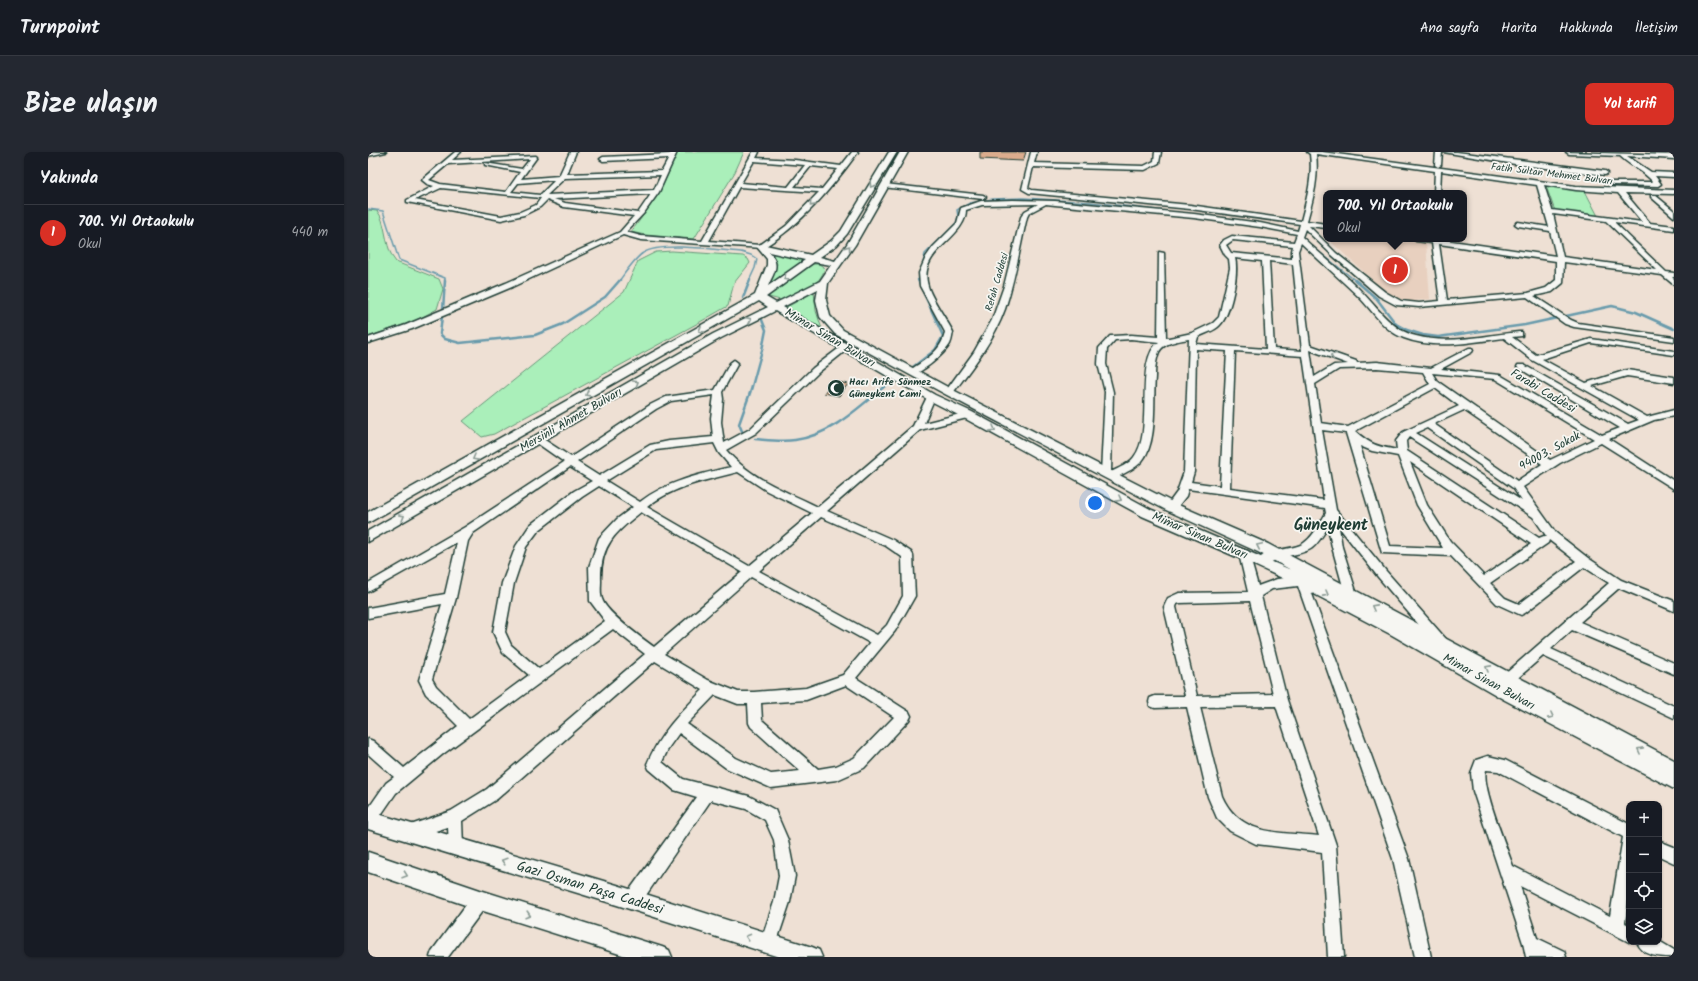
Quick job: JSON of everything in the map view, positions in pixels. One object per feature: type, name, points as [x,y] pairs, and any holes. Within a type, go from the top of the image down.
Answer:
[{"type":"main road","points":[[759,296],[834,243],[844,232],[893,152]]},
{"type":"main road","name":"Mimar Sinan Bulvarı","points":[[777,307],[823,283],[854,239],[904,152]]},
{"type":"main road","points":[[761,247],[837,264]]},
{"type":"main road","points":[[759,296],[772,265],[771,259],[761,247]]},
{"type":"main road","name":"Mimar Sinan Bulvarı","points":[[823,283],[821,300],[825,318],[839,332],[949,392],[1171,507],[1275,555],[1443,643],[1524,689],[1674,769]]},
{"type":"main road","points":[[759,296],[777,307]]},
{"type":"main road","name":"Mersinli Ahmet Bulvarı","points":[[368,518],[759,296]]},
{"type":"main road","name":"Mimar Sinan Bulvarı","points":[[777,307],[930,397],[1147,513],[1263,562],[1302,581],[1509,694],[1674,780]]},
{"type":"main road","name":"Mersinli Ahmet Bulvarı","points":[[368,537],[717,336],[777,307]]},
{"type":"main road","name":"Gazi Osman Paşa Caddesi","points":[[369,820],[812,957]]},
{"type":"main road","points":[[368,862],[480,900],[662,957]]},
{"type":"street","points":[[368,154],[383,152]]},
{"type":"street","points":[[458,152],[425,180],[429,183],[440,186],[544,197],[656,192]]},
{"type":"street","points":[[440,186],[409,201],[501,218],[522,214],[538,206],[562,177],[573,152]]},
{"type":"street","points":[[603,159],[604,152]]},
{"type":"street","points":[[704,243],[756,152]]},
{"type":"street","points":[[622,233],[641,238],[761,247],[775,240],[789,228],[824,191],[854,152]]},
{"type":"street","points":[[1034,152],[1025,189],[1031,192],[1190,207],[1323,226]]},
{"type":"street","points":[[1030,165],[1145,168],[1157,162],[1158,152]]},
{"type":"street","points":[[1312,152],[1319,165]]},
{"type":"street","name":"Fatih Sultan Mehmet Bulvarı","points":[[1312,152],[1332,156],[1438,167]]},
{"type":"street","points":[[1340,152],[1319,165],[1295,251],[1310,383],[1332,508],[1337,547],[1357,611]]},
{"type":"street","name":"Fatih Sultan Mehmet Bulvarı","points":[[1351,152],[1438,167],[1538,181],[1674,192]]},
{"type":"street","points":[[1437,190],[1439,152]]},
{"type":"street","points":[[1446,152],[1605,173]]},
{"type":"street","points":[[1569,152],[1592,157],[1622,155],[1674,157]]},
{"type":"street","points":[[368,341],[409,327],[509,285],[622,233],[639,215],[656,192],[673,154],[603,159],[597,164]]},
{"type":"street","points":[[1616,187],[1658,184],[1650,174],[1628,161],[1622,155]]},
{"type":"street","points":[[447,162],[534,157],[507,194]]},
{"type":"street","points":[[1592,157],[1647,224]]},
{"type":"street","points":[[752,159],[841,168]]},
{"type":"street","points":[[1656,160],[1662,165]]},
{"type":"street","points":[[469,161],[524,171]]},
{"type":"street","points":[[1303,223],[1334,254],[1382,294],[1399,303],[1419,305],[1444,303],[1528,295],[1549,290],[1560,281],[1560,259],[1554,230],[1538,181],[1516,162]]},
{"type":"street","points":[[790,188],[809,164]]},
{"type":"street","points":[[1668,169],[1674,174]]},
{"type":"street","points":[[587,175],[592,170]]},
{"type":"street","points":[[516,181],[587,175],[665,173]]},
{"type":"street","points":[[1650,174],[1674,174]]},
{"type":"street","points":[[737,185],[824,191]]},
{"type":"street","points":[[885,186],[977,198],[1022,196],[1031,192]]},
{"type":"street","name":"Fatih Sultan Mehmet Bulvarı","points":[[1616,187],[1674,188]]},
{"type":"street","points":[[1654,196],[1674,215]]},
{"type":"street","points":[[544,197],[564,205],[639,215]]},
{"type":"street","points":[[913,372],[941,351],[947,344],[949,332],[924,286],[923,273],[929,257],[935,248],[960,224],[963,214],[962,209],[972,204],[985,202],[1048,202],[1254,224],[1299,239],[1362,295],[1390,328],[1402,334],[1415,339],[1433,342],[1519,334]]},
{"type":"street","name":"Refah Caddesi","points":[[949,392],[976,357],[1000,310],[1010,278],[1024,217],[1027,212],[1048,202]]},
{"type":"street","points":[[1549,212],[1607,218],[1674,228]]},
{"type":"street","points":[[1607,218],[1674,283]]},
{"type":"street","points":[[1518,224],[1554,230]]},
{"type":"street","points":[[1166,340],[1158,346],[1154,352],[1151,366],[1150,407],[1144,445],[1140,457],[1132,465],[1109,474],[1109,392],[1102,364],[1103,348],[1113,338],[1131,337],[1166,340],[1195,335],[1216,325],[1223,317],[1234,268],[1232,258],[1228,255],[1223,245],[1226,241],[1232,238],[1299,239]]},
{"type":"street","points":[[1435,242],[1444,303]]},
{"type":"street","points":[[1448,242],[1674,275]]},
{"type":"street","points":[[1160,253],[1166,340]]},
{"type":"street","points":[[1228,255],[1297,262]]},
{"type":"street","points":[[1265,259],[1270,351]]},
{"type":"street","points":[[1528,295],[1566,320],[1577,325],[1674,339]]},
{"type":"street","points":[[1171,507],[1182,493],[1189,472],[1192,340],[1195,335]]},
{"type":"street","points":[[1506,337],[1536,358],[1646,420]]},
{"type":"street","points":[[1536,358],[1591,340],[1674,353]]},
{"type":"street","points":[[1192,346],[1270,351],[1307,350],[1360,366]]},
{"type":"street","points":[[539,676],[507,648],[499,632],[508,584],[521,546],[534,528],[578,494],[653,447],[669,444],[720,444],[753,432],[816,370],[845,348]]},
{"type":"street","points":[[1226,491],[1231,348]]},
{"type":"street","points":[[1469,350],[1429,370],[1437,384],[1465,406],[1550,465]]},
{"type":"street","points":[[734,363],[718,392],[720,398],[716,418],[722,452],[736,469],[819,512],[888,542],[907,555],[909,596],[891,628],[847,679],[806,694],[738,698],[703,684],[654,654],[613,622],[596,601],[595,568],[603,541],[621,522],[654,496],[698,478],[736,469]]},
{"type":"street","name":"Farabi Caddesi","points":[[1310,383],[1337,367],[1378,365],[1497,377],[1600,438],[1674,485]]},
{"type":"street","points":[[1521,367],[1628,428]]},
{"type":"street","points":[[1584,386],[1627,373],[1674,380]]},
{"type":"street","points":[[1350,432],[1437,384]]},
{"type":"street","points":[[368,588],[469,530],[569,462],[669,398],[718,392]]},
{"type":"street","points":[[410,832],[455,817],[492,794],[917,428],[930,397]]},
{"type":"street","points":[[1465,406],[1406,434],[1401,441],[1402,453],[1422,505],[1446,544],[1501,601],[1521,610],[1584,561]]},
{"type":"street","name":"94003. Sokak","points":[[1674,413],[1659,414],[1628,428],[1600,438],[1531,475],[1517,486],[1552,536],[1584,561],[1617,584],[1674,606]]},
{"type":"street","points":[[917,428],[968,416]]},
{"type":"street","points":[[1428,424],[1517,486]]},
{"type":"street","points":[[1318,426],[1350,432],[1365,445],[1375,449],[1402,453],[1538,543]]},
{"type":"street","points":[[1350,432],[1386,550],[1454,552]]},
{"type":"street","points":[[1410,433],[1538,516]]},
{"type":"street","points":[[537,439],[598,481],[750,572],[879,642]]},
{"type":"street","points":[[1184,486],[1226,491],[1332,508],[1382,573],[1443,643]]},
{"type":"street","points":[[1263,562],[1275,555],[1305,548],[1314,541],[1332,508]]},
{"type":"street","points":[[468,727],[431,690],[425,680],[450,598],[463,541],[469,530]]},
{"type":"street","points":[[1483,582],[1538,543],[1552,536]]},
{"type":"street","points":[[1244,554],[1281,700],[1329,846],[1334,906],[1336,957]]},
{"type":"street","points":[[1254,596],[1258,590],[1270,585],[1302,581],[1317,577]]},
{"type":"street","points":[[1302,581],[1375,789],[1401,858],[1423,957]]},
{"type":"street","points":[[1508,679],[1617,584]]},
{"type":"street","points":[[1254,596],[1179,598],[1172,601],[1170,607],[1215,797],[1222,813],[1235,826],[1256,837],[1329,846]]},
{"type":"street","points":[[368,614],[450,598]]},
{"type":"street","points":[[369,820],[391,788],[438,749],[613,622]]},
{"type":"street","points":[[1572,624],[1674,669]]},
{"type":"street","points":[[1542,650],[1674,712]]},
{"type":"street","points":[[678,725],[731,763],[771,781],[837,773],[859,763],[904,716],[847,679]]},
{"type":"street","points":[[713,688],[678,725],[659,750],[654,764],[679,785],[749,803],[770,815],[781,840],[787,876],[782,902],[768,944]]},
{"type":"street","points":[[754,698],[756,723],[816,776]]},
{"type":"street","points":[[1155,702],[1281,700]]},
{"type":"street","points":[[368,746],[404,777]]},
{"type":"street","points":[[1558,957],[1533,950],[1480,791],[1478,773],[1481,765],[1488,763],[1500,765],[1626,830]]},
{"type":"street","points":[[632,901],[708,793]]},
{"type":"street","points":[[455,817],[456,846]]},
{"type":"street","points":[[1662,849],[1674,855]]},
{"type":"street","points":[[1508,872],[1623,931],[1627,873]]},
{"type":"street","points":[[438,957],[480,900]]},
{"type":"street","points":[[1650,945],[1671,957]]},
{"type":"shaded area","points":[[1331,242],[1426,243],[1430,299],[1406,302],[1399,301],[1391,297]]},
{"type":"green space","points":[[678,152],[744,152],[735,172],[694,239],[645,235],[631,232],[659,194]]},
{"type":"green space","points":[[1546,186],[1585,191],[1598,216],[1555,211]]},
{"type":"green space","points":[[368,210],[377,211],[380,215],[392,257],[396,262],[439,279],[443,289],[437,309],[417,320],[368,337]]},
{"type":"green space","points":[[672,251],[743,256],[748,259],[750,263],[734,283],[728,306],[700,322],[494,434],[482,437],[463,421],[624,292],[638,261],[656,252]]},
{"type":"green space","points":[[770,251],[806,258],[769,286],[777,264]]},
{"type":"green space","points":[[813,264],[819,264],[825,268],[819,280],[809,288],[784,301],[769,297],[769,294]]},
{"type":"green space","points":[[814,292],[816,311],[822,329],[785,308]]},
{"type":"building","points":[[980,152],[1026,152],[1023,161],[980,159]]},
{"type":"building","name":"Hacı Arife Sönmez Güneykent Cami","points":[[833,381],[848,384],[839,396],[824,393]]},
{"type":"waterway","points":[[919,281],[925,254],[956,223],[958,217],[957,210],[970,203],[993,199],[1023,198],[1090,202],[1166,211]]},
{"type":"waterway","points":[[368,209],[383,211],[399,260],[445,278],[445,280]]},
{"type":"waterway","points":[[1247,221],[1284,228]]},
{"type":"waterway","points":[[619,281],[633,262],[643,253],[651,249],[676,247],[705,248],[741,252],[751,255],[757,259],[749,281]]},
{"type":"waterway","points":[[1313,247],[1356,281]]},
{"type":"waterway","points":[[443,310],[445,280]]},
{"type":"waterway","points":[[442,316],[440,334],[445,339],[460,343],[535,335],[563,324],[605,297],[620,280]]},
{"type":"waterway","points":[[743,298],[750,280]]},
{"type":"waterway","points":[[913,367],[935,350],[943,336],[918,280]]},
{"type":"waterway","points":[[1355,280],[1377,299],[1396,324],[1407,330],[1423,335],[1438,337],[1525,325],[1612,306],[1636,312],[1674,329]]},
{"type":"waterway","points":[[742,431],[739,424],[751,390],[766,330],[762,320]]},
{"type":"waterway","points":[[755,439],[790,441],[809,437],[822,432],[858,409],[890,382]]},
{"type":"place","name":"700. Yıl Ortaokulu","points":[[1395,270]]},
{"type":"place","name":"Hacı Arife Sönmez Güneykent Cami","points":[[836,388]]},
{"type":"district","name":"Güneykent","points":[[1331,525]]}]
